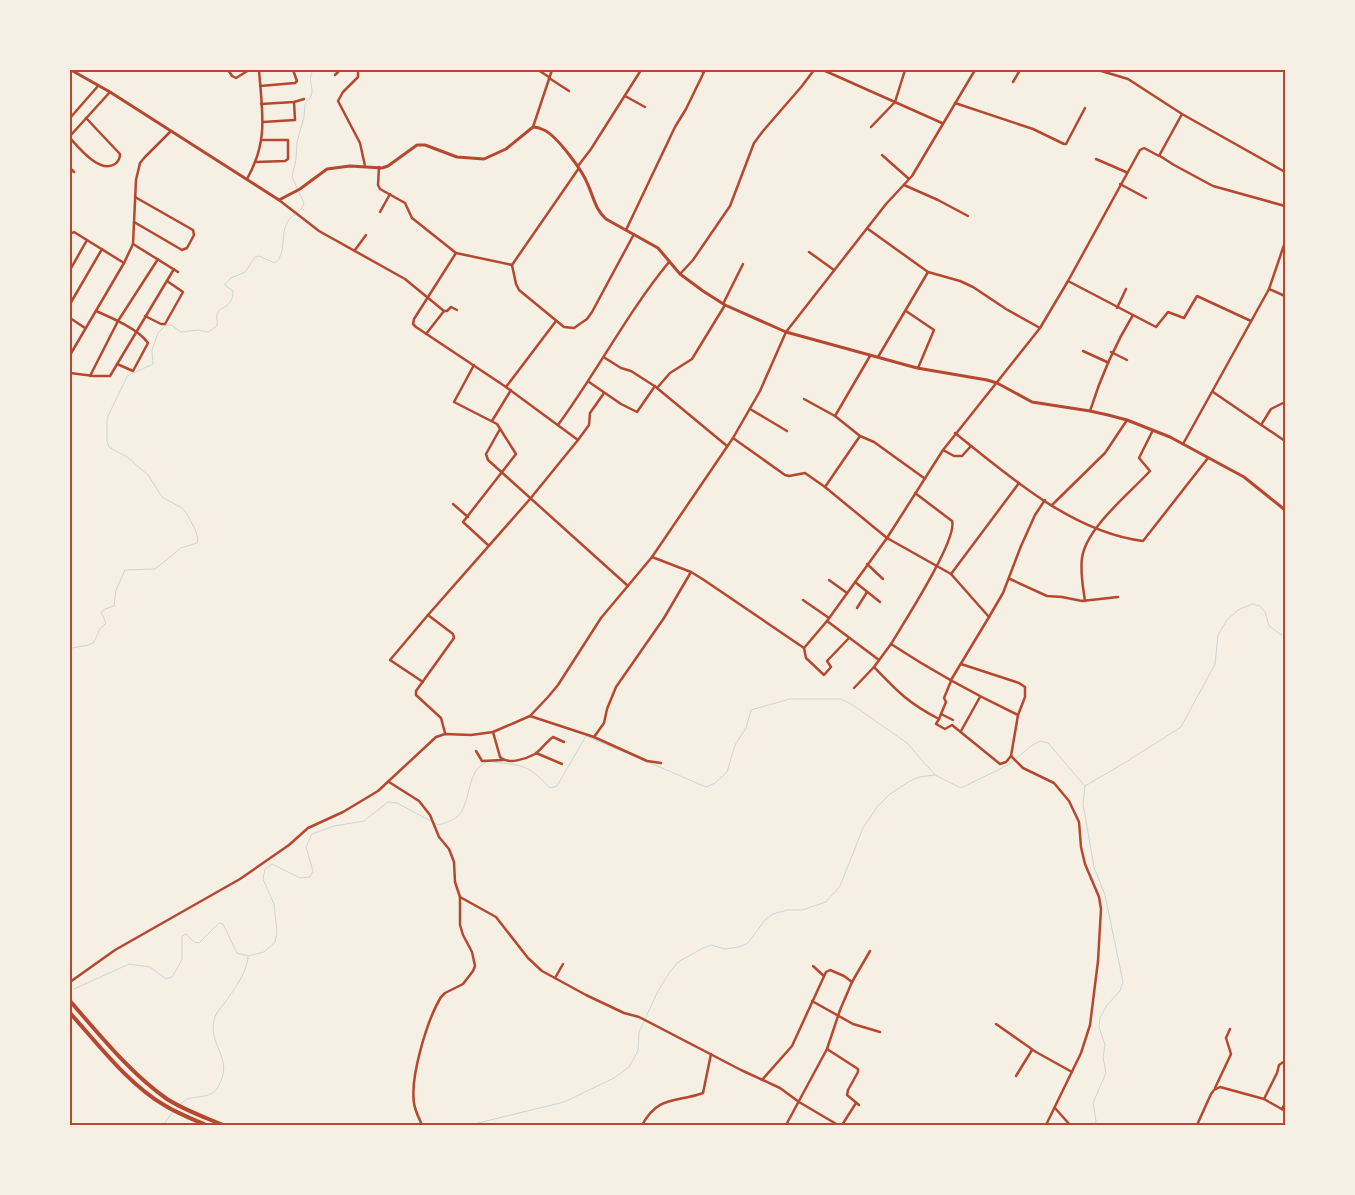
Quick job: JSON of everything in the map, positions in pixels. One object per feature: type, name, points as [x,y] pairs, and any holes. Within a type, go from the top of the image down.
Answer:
[{"type":"highway","points":[[70,1001],[124,1062],[147,1083],[167,1099],[223,1125]]},
{"type":"highway","points":[[70,1014],[120,1068],[143,1089],[163,1105],[206,1125]]},
{"type":"highway","points":[[143,1089],[147,1083]]},
{"type":"street","points":[[71,70],[110,92],[247,178],[320,231],[406,279],[444,311]]},
{"type":"street","points":[[228,70],[236,78],[250,70]]},
{"type":"street","points":[[247,178],[256,162],[262,140],[263,122],[259,70]]},
{"type":"street","points":[[260,86],[295,82],[293,70]]},
{"type":"street","points":[[335,75],[340,70]]},
{"type":"street","points":[[358,70],[358,77],[343,92],[338,102],[360,143],[365,166]]},
{"type":"street","points":[[538,70],[569,91]]},
{"type":"street","points":[[278,200],[300,189],[332,168],[350,166],[378,168],[388,166],[417,145],[425,145],[457,157],[484,159],[506,149],[532,127],[552,70]]},
{"type":"street","points":[[634,234],[587,320],[580,325],[569,328],[556,321],[519,290],[516,284],[512,265],[591,149],[641,70]]},
{"type":"street","points":[[626,230],[704,71],[699,70]]},
{"type":"street","points":[[680,274],[693,260],[730,206],[754,143],[814,70]]},
{"type":"street","points":[[823,70],[942,124]]},
{"type":"street","points":[[871,127],[896,102],[905,70]]},
{"type":"street","points":[[70,982],[115,950],[240,878],[289,845],[308,828],[357,804],[378,791],[436,738],[445,734],[471,735],[494,732],[530,716],[558,685],[601,618],[652,557],[733,438],[766,377],[786,332],[886,204],[904,185],[923,160],[954,103],[975,70]]},
{"type":"street","points":[[1013,82],[1020,70]]},
{"type":"street","points":[[1098,70],[1128,79],[1182,114],[1285,172]]},
{"type":"street","points":[[70,118],[98,86]]},
{"type":"street","points":[[86,118],[120,154],[119,160],[114,165],[110,166],[94,162],[70,137],[86,118],[110,92]]},
{"type":"street","points":[[625,96],[646,107]]},
{"type":"street","points":[[261,104],[294,102],[304,99]]},
{"type":"street","points":[[263,122],[295,120],[294,102]]},
{"type":"street","points":[[954,103],[1033,129],[1064,144],[1066,144],[1085,108]]},
{"type":"street","points":[[1159,156],[1182,114]]},
{"type":"street","points":[[532,127],[545,130],[578,167],[588,183],[594,204],[606,219],[658,248],[680,274],[724,304],[786,332],[918,368],[962,374],[997,383],[1032,402],[1090,410],[1127,420],[1183,444],[1244,477],[1285,510]]},
{"type":"street","points":[[70,355],[134,244],[136,180],[140,163],[171,131]]},
{"type":"street","points":[[256,162],[285,162],[288,159],[288,140],[262,140]]},
{"type":"street","points":[[804,648],[828,620],[887,538],[924,478],[955,433],[1040,328],[1068,281],[1126,172],[1142,148],[1213,186],[1285,206]]},
{"type":"street","points":[[882,155],[909,179]]},
{"type":"street","points":[[1096,159],[1126,172]]},
{"type":"street","points":[[70,168],[74,172]]},
{"type":"street","points":[[378,168],[378,185],[380,188],[406,205],[412,218],[456,253],[512,265]]},
{"type":"street","points":[[1120,184],[1146,198]]},
{"type":"street","points":[[904,185],[968,216]]},
{"type":"street","points":[[380,212],[390,194]]},
{"type":"street","points":[[134,222],[182,250],[187,248],[194,235],[193,230],[135,197]]},
{"type":"street","points":[[868,228],[928,272],[960,281],[973,287],[1040,328]]},
{"type":"street","points":[[70,234],[74,232],[124,263]]},
{"type":"street","points":[[355,250],[366,235]]},
{"type":"street","points":[[70,270],[87,240]]},
{"type":"street","points":[[1183,444],[1268,289],[1285,242]]},
{"type":"street","points":[[134,244],[178,272]]},
{"type":"street","points":[[70,304],[102,249]]},
{"type":"street","points":[[808,252],[834,270]]},
{"type":"street","points":[[456,253],[414,319],[413,324],[506,387],[578,440]]},
{"type":"street","points":[[90,376],[118,321],[158,259]]},
{"type":"street","points":[[558,425],[645,294],[669,262]]},
{"type":"street","points":[[588,382],[637,412],[656,387],[670,373],[692,359],[724,304],[743,264]]},
{"type":"street","points":[[70,372],[108,377],[174,270]]},
{"type":"street","points":[[878,358],[928,272]]},
{"type":"street","points":[[145,316],[165,324],[183,292],[167,281]]},
{"type":"street","points":[[1068,281],[1156,327],[1168,312],[1184,318],[1197,296],[1251,321]]},
{"type":"street","points":[[1117,308],[1126,289]]},
{"type":"street","points":[[1268,289],[1285,296]]},
{"type":"street","points":[[426,334],[444,311],[451,307],[457,310]]},
{"type":"street","points":[[96,311],[118,321],[147,341],[148,347],[133,371],[117,364]]},
{"type":"street","points":[[906,311],[934,330],[918,368]]},
{"type":"street","points":[[1090,410],[1111,352],[1133,315]]},
{"type":"street","points":[[70,318],[86,328]]},
{"type":"street","points":[[506,387],[556,321]]},
{"type":"street","points":[[1082,351],[1107,362]]},
{"type":"street","points":[[1111,352],[1127,360]]},
{"type":"street","points":[[835,416],[870,356]]},
{"type":"street","points":[[604,357],[621,368],[632,371],[656,387],[727,446]]},
{"type":"street","points":[[474,365],[454,402],[492,421],[500,428],[516,454],[463,524],[488,545]]},
{"type":"street","points":[[492,421],[510,390]]},
{"type":"street","points":[[1213,392],[1285,441]]},
{"type":"street","points":[[423,682],[390,660],[488,545],[530,499],[578,440],[589,425],[590,414],[604,393]]},
{"type":"street","points":[[804,399],[835,416],[860,436],[874,442],[924,478]]},
{"type":"street","points":[[1261,425],[1271,409],[1285,402]]},
{"type":"street","points":[[750,409],[787,431]]},
{"type":"street","points":[[1052,505],[1105,453],[1127,420]]},
{"type":"street","points":[[500,428],[486,456],[488,460],[628,586]]},
{"type":"street","points":[[1085,601],[1082,580],[1082,558],[1095,529],[1150,471],[1139,458],[1153,430]]},
{"type":"street","points":[[955,433],[1019,483],[1052,505],[1095,529],[1126,539],[1144,540],[1208,458]]},
{"type":"street","points":[[825,487],[860,436]]},
{"type":"street","points":[[733,438],[785,475],[805,474],[825,487],[887,538],[950,574],[989,617]]},
{"type":"street","points":[[943,450],[954,456],[962,456],[971,446]]},
{"type":"street","points":[[950,574],[1019,483]]},
{"type":"street","points":[[854,688],[892,644],[937,566],[952,532],[953,522],[915,493]]},
{"type":"street","points":[[961,664],[1019,683],[1025,687],[1025,697],[1018,715],[1012,757],[1006,762],[1000,764],[989,757],[952,725],[946,729],[936,725],[946,702],[944,698],[951,680],[1010,579],[1021,546],[1035,515],[1045,500]]},
{"type":"street","points":[[453,504],[468,516]]},
{"type":"street","points":[[652,557],[691,572],[804,648],[806,658],[819,672],[825,675],[831,667],[827,661],[849,638]]},
{"type":"street","points":[[867,564],[883,578]]},
{"type":"street","points":[[594,737],[604,723],[616,687],[664,618],[691,572]]},
{"type":"street","points":[[1010,579],[1047,596],[1085,601],[1118,597]]},
{"type":"street","points":[[829,580],[847,593]]},
{"type":"street","points":[[855,582],[880,602]]},
{"type":"street","points":[[857,608],[866,592]]},
{"type":"street","points":[[803,600],[878,660]]},
{"type":"street","points":[[428,615],[452,634],[454,638],[416,695],[441,718],[445,734]]},
{"type":"street","points":[[892,644],[934,672],[1018,715]]},
{"type":"street","points":[[874,667],[902,696],[938,719]]},
{"type":"street","points":[[961,731],[980,697]]},
{"type":"street","points":[[941,714],[953,720]]},
{"type":"street","points":[[530,716],[594,737],[648,761],[661,763]]},
{"type":"street","points":[[494,732],[500,757],[503,760]]},
{"type":"street","points":[[476,751],[482,761],[508,761],[523,759],[536,753],[552,737],[564,742]]},
{"type":"street","points":[[536,753],[562,764]]},
{"type":"street","points":[[1012,757],[1023,768],[1054,783],[1069,801],[1079,822],[1085,864],[1099,898],[1101,908],[1098,961],[1086,1042],[1046,1125]]},
{"type":"street","points":[[390,782],[419,801],[430,815],[439,838],[453,855],[455,882],[460,898],[460,925],[472,952],[475,966],[463,984],[441,997],[422,1040],[414,1100],[422,1125]]},
{"type":"street","points":[[460,898],[502,922],[528,958],[542,971],[624,1013],[639,1017],[780,1088],[799,1102],[838,1125]]},
{"type":"street","points":[[786,1125],[827,1049],[852,982],[870,951]]},
{"type":"street","points":[[556,978],[564,964]]},
{"type":"street","points":[[814,966],[824,976]]},
{"type":"street","points":[[762,1080],[792,1046],[826,972],[830,970],[852,982]]},
{"type":"street","points":[[812,1001],[853,1024],[880,1032]]},
{"type":"street","points":[[996,1024],[1032,1050],[1072,1072]]},
{"type":"street","points":[[1197,1125],[1207,1100],[1214,1090],[1231,1054],[1226,1038],[1230,1029]]},
{"type":"street","points":[[827,1049],[858,1069],[847,1093],[848,1097],[858,1104],[842,1125]]},
{"type":"street","points":[[1016,1076],[1032,1050]]},
{"type":"street","points":[[642,1125],[651,1110],[657,1106],[703,1093],[711,1054]]},
{"type":"street","points":[[1264,1099],[1279,1065],[1285,1061]]},
{"type":"street","points":[[1214,1090],[1220,1087],[1264,1099],[1283,1110],[1285,1103]]},
{"type":"street","points":[[1055,1108],[1070,1125]]},
{"type":"waterway","points":[[70,651],[72,648],[89,645],[94,642],[100,629],[106,623],[101,612],[114,606],[116,590],[125,570],[155,569],[181,548],[197,543],[198,539],[195,529],[182,508],[162,497],[148,475],[127,457],[109,447],[107,442],[107,418],[127,376],[153,364],[152,350],[158,333],[165,326],[171,325],[181,332],[198,330],[208,332],[217,326],[218,311],[231,301],[233,291],[225,284],[231,278],[245,272],[255,257],[259,256],[275,263],[281,255],[286,225],[304,203],[292,177],[305,104],[312,91],[310,80],[313,70]]},
{"type":"waterway","points":[[648,762],[706,787],[715,783],[727,772],[735,745],[746,728],[751,710],[790,699],[841,699],[907,743],[935,775],[961,788],[1010,764],[1031,746],[1040,741],[1048,743],[1085,786],[1181,727],[1215,664],[1218,635],[1227,620],[1238,610],[1252,604],[1260,606],[1265,612],[1269,626],[1285,636]]},
{"type":"waterway","points":[[70,652],[70,663]]},
{"type":"waterway","points":[[493,762],[512,764],[530,770],[550,788],[557,786],[586,736],[626,753]]},
{"type":"waterway","points":[[74,989],[129,964],[150,967],[166,979],[172,977],[182,960],[182,936],[186,934],[194,942],[199,943],[219,923],[223,924],[237,953],[248,956],[264,952],[275,942],[277,932],[274,904],[263,879],[265,869],[272,864],[300,878],[310,877],[313,871],[306,847],[312,834],[334,826],[364,821],[388,802],[397,803],[438,825],[453,820],[460,814],[463,808],[476,771],[487,762]]},
{"type":"waterway","points":[[470,1125],[564,1102],[614,1078],[629,1067],[638,1051],[639,1032],[658,991],[678,962],[711,945],[725,949],[739,947],[748,943],[765,920],[773,914],[787,910],[802,910],[826,902],[840,886],[863,828],[877,807],[890,794],[910,781],[919,777],[935,775]]},
{"type":"waterway","points":[[1085,786],[1083,804],[1094,867],[1105,895],[1123,982],[1120,991],[1107,1005],[1100,1018],[1099,1027],[1105,1045],[1103,1057],[1106,1073],[1093,1103],[1096,1121],[1094,1125]]},
{"type":"waterway","points":[[176,1109],[187,1099],[208,1095],[218,1087],[224,1068],[223,1060],[214,1038],[214,1020],[217,1012],[240,980],[246,968],[248,957]]},
{"type":"waterway","points":[[163,1125],[173,1112]]}]
